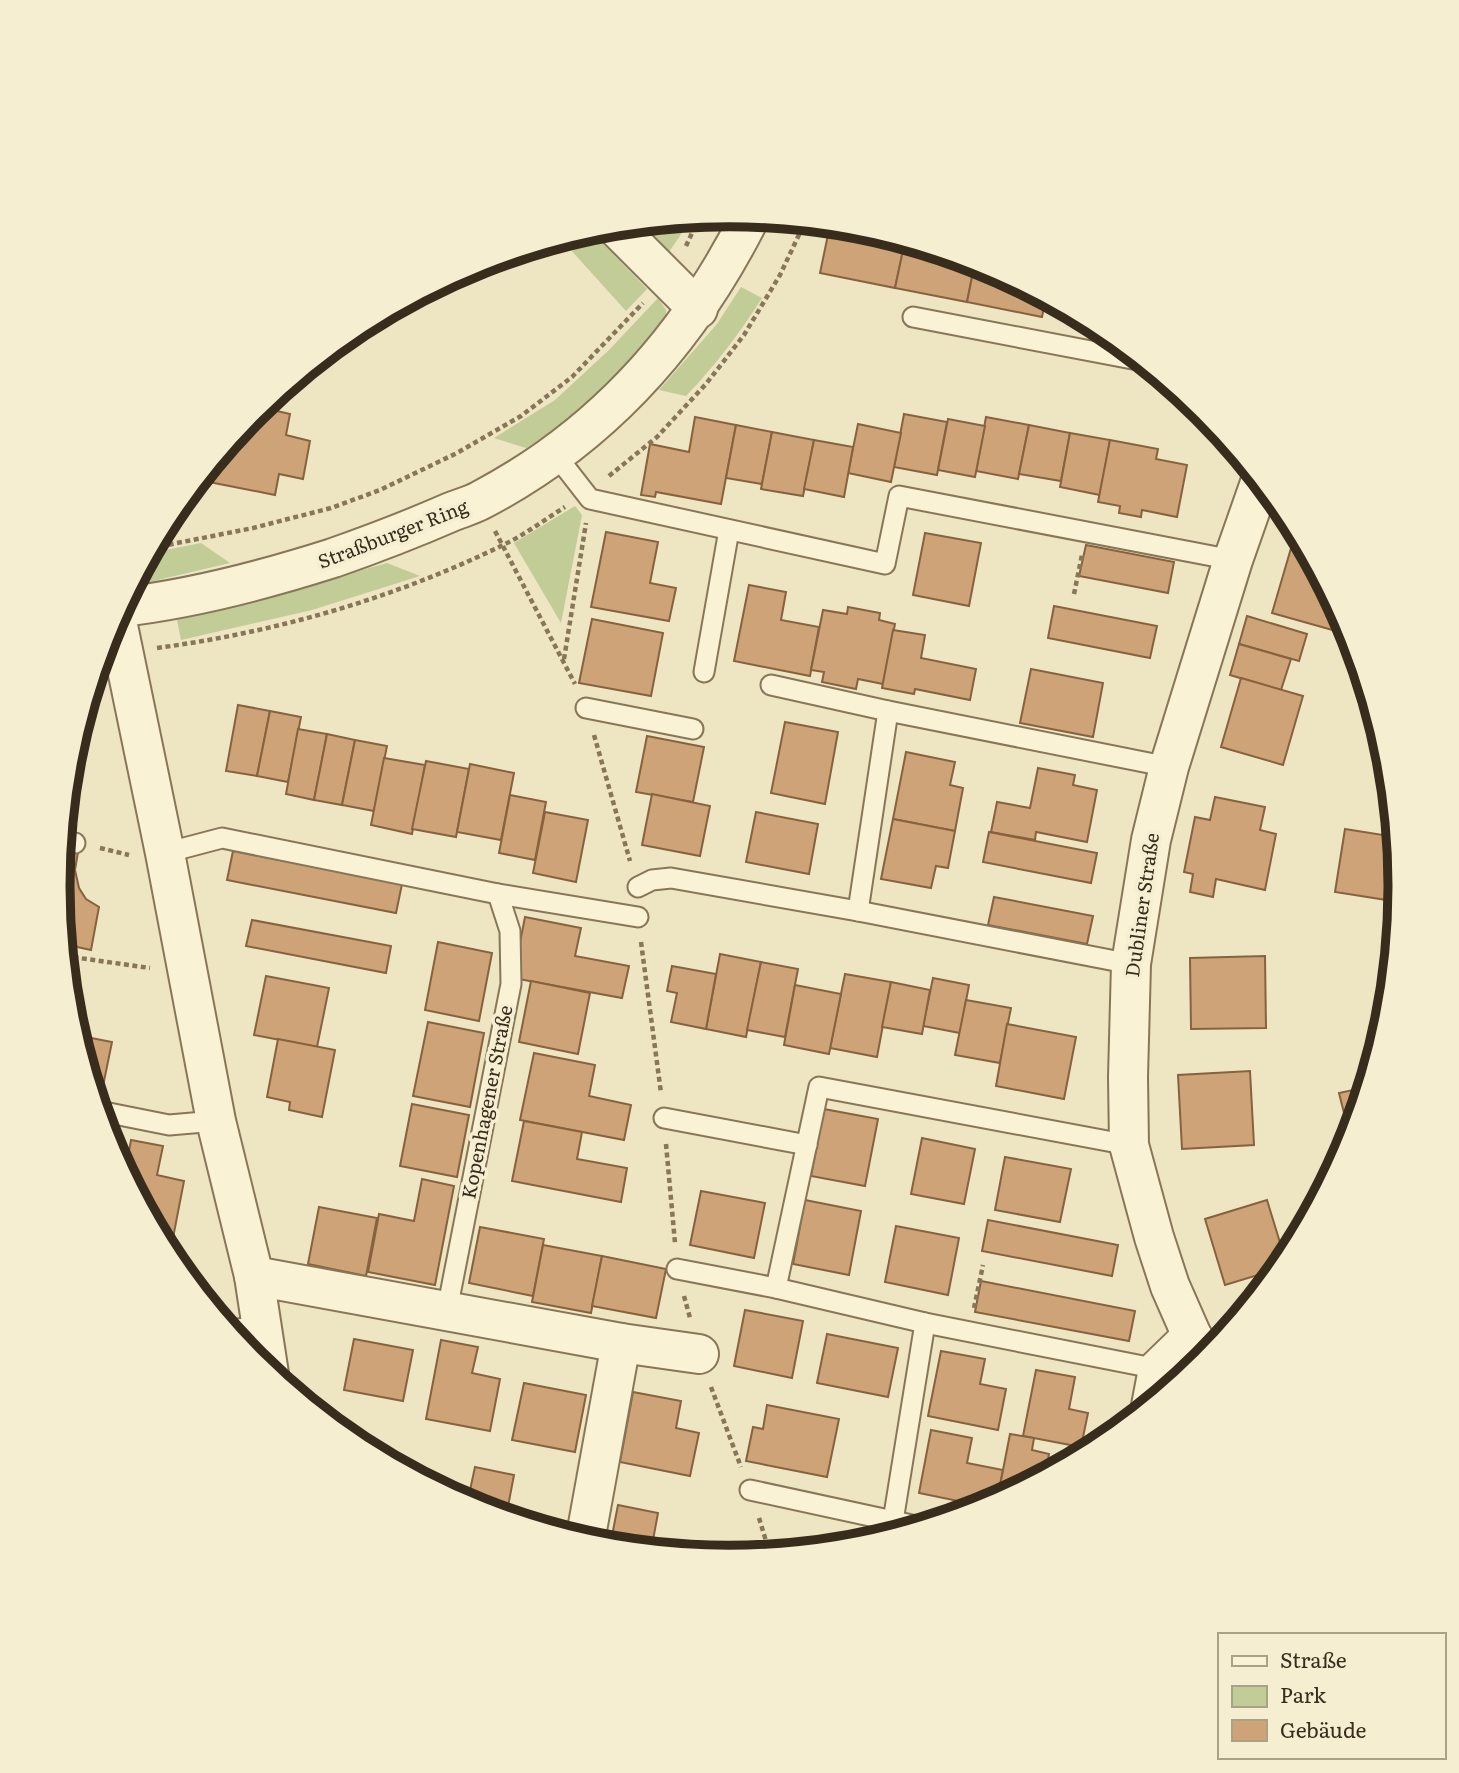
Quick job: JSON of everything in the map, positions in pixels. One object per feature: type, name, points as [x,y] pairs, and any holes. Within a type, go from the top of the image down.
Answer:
[{"type":"street","name":"Straßburger Ring","points":[[133,606],[159,603],[284,573],[389,539],[479,501],[555,454],[597,422],[641,380],[698,309],[744,227]]},
{"type":"street","points":[[625,236],[698,309]]},
{"type":"street","name":"Dubliner Straße","points":[[1158,1369],[1199,1347],[1170,1286],[1129,1145],[1131,964],[1151,840],[1169,767],[1233,560],[1257,491]]},
{"type":"street","points":[[120,634],[216,1121],[254,1276],[245,1328]]},
{"type":"street","points":[[254,1276],[621,1343],[699,1354]]},
{"type":"street","points":[[587,1530],[621,1343]]},
{"type":"street","points":[[1154,1391],[1158,1369]]},
{"type":"lane","points":[[913,317],[1123,357]]},
{"type":"lane","points":[[555,454],[590,499],[885,564],[899,496],[1233,560]]},
{"type":"lane","points":[[704,672],[729,530]]},
{"type":"lane","points":[[771,685],[1169,767]]},
{"type":"lane","points":[[586,708],[692,729]]},
{"type":"lane","points":[[858,911],[888,711]]},
{"type":"lane","points":[[165,853],[222,838],[498,894],[638,917]]},
{"type":"lane","points":[[638,887],[652,880],[671,878],[1131,964]]},
{"type":"lane","name":"Kopenhagener Straße","points":[[447,1310],[511,984],[510,930],[498,894]]},
{"type":"lane","points":[[776,1288],[819,1087],[1129,1145]]},
{"type":"lane","points":[[111,1113],[169,1125],[216,1121]]},
{"type":"lane","points":[[664,1118],[807,1145]]},
{"type":"lane","points":[[677,1269],[776,1288],[925,1323],[1158,1369]]},
{"type":"lane","points":[[893,1521],[925,1323]]},
{"type":"lane","points":[[750,1490],[903,1523]]},
{"type":"path","points":[[165,545],[253,528],[331,508],[380,490],[457,453],[521,416],[572,377],[624,326],[666,278],[694,228]]},
{"type":"path","points":[[564,660],[590,499]]},
{"type":"path","points":[[479,501],[564,660],[586,708],[638,887]]},
{"type":"path","points":[[1074,594],[1081,561]]},
{"type":"path","points":[[71,842],[131,856],[165,853]]},
{"type":"path","points":[[638,917],[664,1118],[677,1269],[699,1354],[750,1490],[767,1545]]},
{"type":"path","points":[[74,957],[188,973]]},
{"type":"path","points":[[969,1332],[983,1265]]},
{"type":"green space","points":[[685,228],[667,255],[645,233]]},
{"type":"green space","points":[[600,240],[647,289],[626,311],[568,247]]},
{"type":"green space","points":[[741,287],[762,298],[717,361],[686,396],[659,390],[717,324]]},
{"type":"green space","points":[[658,298],[666,310],[666,320],[625,368],[567,422],[526,448],[494,438],[555,400],[609,350]]},
{"type":"green space","points":[[575,506],[582,515],[561,623],[514,543]]},
{"type":"green space","points":[[201,543],[230,563],[144,583],[162,551]]},
{"type":"green space","points":[[387,563],[420,576],[312,610],[181,640],[176,615],[304,586]]},
{"type":"building","points":[[828,235],[903,250],[895,288],[820,273]]},
{"type":"building","points":[[903,250],[973,274],[967,302],[895,288]]},
{"type":"building","points":[[973,274],[1044,307],[1042,317],[967,302]]},
{"type":"building","points":[[274,410],[290,414],[286,435],[310,441],[303,479],[279,474],[275,495],[209,482]]},
{"type":"building","points":[[904,414],[947,422],[937,475],[894,467]]},
{"type":"building","points":[[695,417],[736,425],[721,504],[656,492],[655,497],[641,495],[650,444],[689,452]]},
{"type":"building","points":[[986,417],[1029,425],[1018,479],[976,471]]},
{"type":"building","points":[[948,419],[985,426],[975,477],[938,470]]},
{"type":"building","points":[[858,424],[901,433],[891,482],[848,473]]},
{"type":"building","points":[[736,425],[772,432],[762,484],[726,478]]},
{"type":"building","points":[[1029,425],[1070,433],[1061,481],[1019,474]]},
{"type":"building","points":[[772,432],[814,440],[803,496],[761,489]]},
{"type":"building","points":[[1070,433],[1110,440],[1100,495],[1060,487]]},
{"type":"building","points":[[814,440],[853,447],[844,497],[804,489]]},
{"type":"building","points":[[1110,440],[1158,449],[1156,459],[1187,465],[1177,517],[1142,510],[1141,517],[1119,513],[1120,506],[1098,502]]},
{"type":"building","points":[[606,532],[658,542],[650,583],[676,588],[669,621],[591,607]]},
{"type":"building","points":[[925,533],[981,543],[969,606],[913,595]]},
{"type":"building","points":[[1292,543],[1321,595],[1336,631],[1272,613]]},
{"type":"building","points":[[1086,545],[1174,562],[1168,593],[1079,576]]},
{"type":"building","points":[[749,585],[786,592],[781,620],[819,627],[810,676],[734,661]]},
{"type":"building","points":[[1054,606],[1157,626],[1150,658],[1048,638]]},
{"type":"building","points":[[848,607],[880,613],[879,620],[895,624],[883,684],[858,679],[856,689],[822,682],[824,672],[811,670],[823,610],[847,614]]},
{"type":"building","points":[[1247,616],[1307,634],[1299,661],[1239,644]]},
{"type":"building","points":[[592,619],[663,633],[651,696],[579,683]]},
{"type":"building","points":[[893,630],[925,635],[921,658],[976,669],[970,700],[915,689],[914,694],[882,688]]},
{"type":"building","points":[[1239,644],[1291,659],[1281,690],[1230,675]]},
{"type":"building","points":[[1031,669],[1103,683],[1093,737],[1020,723]]},
{"type":"building","points":[[1241,678],[1303,696],[1283,765],[1221,747]]},
{"type":"building","points":[[238,705],[270,711],[257,776],[226,771]]},
{"type":"building","points":[[270,711],[301,717],[288,782],[257,776]]},
{"type":"building","points":[[785,722],[838,732],[825,804],[771,793]]},
{"type":"building","points":[[298,729],[327,734],[314,800],[286,794]]},
{"type":"building","points":[[327,734],[355,740],[342,805],[314,800]]},
{"type":"building","points":[[647,736],[704,747],[693,802],[636,792]]},
{"type":"building","points":[[355,740],[387,746],[374,811],[342,805]]},
{"type":"building","points":[[906,752],[955,762],[950,785],[963,788],[955,831],[893,819]]},
{"type":"building","points":[[384,758],[425,765],[412,834],[371,825]]},
{"type":"building","points":[[426,761],[469,769],[456,837],[412,829]]},
{"type":"building","points":[[470,764],[514,773],[501,840],[457,832]]},
{"type":"building","points":[[1038,768],[1075,775],[1073,785],[1097,790],[1087,842],[1036,832],[1035,840],[991,832],[997,802],[1030,808]]},
{"type":"building","points":[[652,794],[710,806],[700,856],[642,845]]},
{"type":"building","points":[[510,795],[546,802],[535,860],[499,853]]},
{"type":"building","points":[[1215,797],[1265,807],[1260,830],[1276,834],[1265,890],[1216,879],[1213,897],[1190,892],[1193,874],[1184,872],[1195,817],[1210,820]]},
{"type":"building","points":[[545,812],[588,820],[576,882],[533,873]]},
{"type":"building","points":[[756,812],[818,824],[809,874],[746,862]]},
{"type":"building","points":[[893,819],[955,831],[948,868],[936,866],[931,888],[881,879]]},
{"type":"building","points":[[1345,829],[1387,836],[1389,900],[1335,892]]},
{"type":"building","points":[[989,832],[1097,853],[1091,883],[983,862]]},
{"type":"building","points":[[71,851],[78,852],[75,870],[79,888],[86,899],[99,907],[91,950],[73,946]]},
{"type":"building","points":[[233,851],[402,884],[396,913],[227,880]]},
{"type":"building","points":[[994,897],[1093,916],[1087,944],[988,925]]},
{"type":"building","points":[[525,917],[581,928],[575,956],[629,966],[622,998],[513,978]]},
{"type":"building","points":[[252,920],[391,946],[386,973],[246,946]]},
{"type":"building","points":[[438,942],[492,953],[479,1021],[425,1010]]},
{"type":"building","points":[[720,954],[761,962],[746,1037],[706,1029]]},
{"type":"building","points":[[1265,956],[1266,1028],[1191,1029],[1190,958]]},
{"type":"building","points":[[761,962],[798,969],[785,1037],[747,1030]]},
{"type":"building","points":[[672,966],[716,974],[706,1029],[671,1022],[677,993],[667,991]]},
{"type":"building","points":[[845,974],[891,982],[877,1057],[830,1048]]},
{"type":"building","points":[[266,976],[329,988],[317,1047],[254,1035]]},
{"type":"building","points":[[933,978],[969,985],[960,1033],[923,1026]]},
{"type":"building","points":[[531,981],[590,993],[578,1054],[519,1042]]},
{"type":"building","points":[[891,982],[930,990],[922,1034],[882,1027]]},
{"type":"building","points":[[795,985],[841,994],[829,1054],[784,1045]]},
{"type":"building","points":[[966,1000],[1011,1008],[1000,1063],[955,1055]]},
{"type":"building","points":[[428,1022],[484,1033],[470,1107],[413,1096]]},
{"type":"building","points":[[1007,1024],[1076,1037],[1064,1099],[996,1086]]},
{"type":"building","points":[[88,1037],[112,1042],[102,1090]]},
{"type":"building","points":[[278,1039],[335,1050],[322,1117],[289,1110],[290,1102],[267,1097]]},
{"type":"building","points":[[534,1053],[595,1065],[589,1096],[631,1105],[624,1140],[520,1120]]},
{"type":"building","points":[[1250,1071],[1254,1145],[1182,1149],[1178,1075]]},
{"type":"building","points":[[1357,1089],[1346,1120],[1339,1093]]},
{"type":"building","points":[[412,1104],[469,1115],[457,1177],[400,1166]]},
{"type":"building","points":[[824,1109],[878,1119],[865,1186],[811,1176]]},
{"type":"building","points":[[524,1121],[582,1132],[577,1159],[627,1168],[621,1202],[512,1181]]},
{"type":"building","points":[[922,1138],[975,1149],[964,1204],[911,1194]]},
{"type":"building","points":[[131,1140],[163,1146],[157,1175],[184,1181],[173,1240],[158,1216],[128,1156]]},
{"type":"building","points":[[1005,1157],[1071,1169],[1060,1222],[995,1210]]},
{"type":"building","points":[[422,1179],[454,1186],[435,1285],[368,1272],[379,1214],[414,1221]]},
{"type":"building","points":[[701,1191],[765,1203],[754,1258],[690,1245]]},
{"type":"building","points":[[805,1200],[861,1211],[849,1275],[793,1264]]},
{"type":"building","points":[[1267,1200],[1282,1247],[1263,1273],[1225,1285],[1205,1219]]},
{"type":"building","points":[[319,1207],[377,1218],[366,1276],[308,1264]]},
{"type":"building","points":[[988,1220],[1118,1245],[1112,1276],[982,1251]]},
{"type":"building","points":[[896,1226],[959,1238],[948,1295],[885,1282]]},
{"type":"building","points":[[480,1227],[544,1239],[533,1296],[469,1283]]},
{"type":"building","points":[[543,1245],[602,1256],[591,1313],[532,1302]]},
{"type":"building","points":[[602,1256],[666,1269],[656,1318],[592,1306]]},
{"type":"building","points":[[981,1281],[1135,1311],[1129,1341],[975,1312]]},
{"type":"building","points":[[745,1310],[803,1321],[792,1378],[734,1366]]},
{"type":"building","points":[[827,1334],[898,1348],[888,1397],[817,1383]]},
{"type":"building","points":[[354,1339],[413,1350],[403,1401],[344,1390]]},
{"type":"building","points":[[441,1340],[478,1347],[472,1373],[500,1379],[490,1431],[426,1419]]},
{"type":"building","points":[[941,1351],[985,1359],[980,1384],[1006,1389],[998,1430],[928,1416]]},
{"type":"building","points":[[1036,1370],[1075,1377],[1069,1409],[1088,1413],[1082,1444],[1078,1446],[1023,1436]]},
{"type":"building","points":[[524,1383],[586,1395],[575,1452],[512,1440]]},
{"type":"building","points":[[633,1392],[681,1401],[676,1428],[699,1433],[690,1476],[620,1462]]},
{"type":"building","points":[[767,1405],[839,1419],[827,1477],[746,1461],[753,1427],[763,1429]]},
{"type":"building","points":[[931,1430],[972,1438],[967,1463],[1003,1470],[1000,1488],[965,1502],[919,1493]]},
{"type":"building","points":[[1010,1434],[1034,1438],[1032,1450],[1049,1454],[1047,1464],[1000,1488]]},
{"type":"building","points":[[475,1467],[514,1475],[508,1507],[469,1493]]},
{"type":"building","points":[[618,1505],[658,1513],[653,1541],[612,1535]]}]
